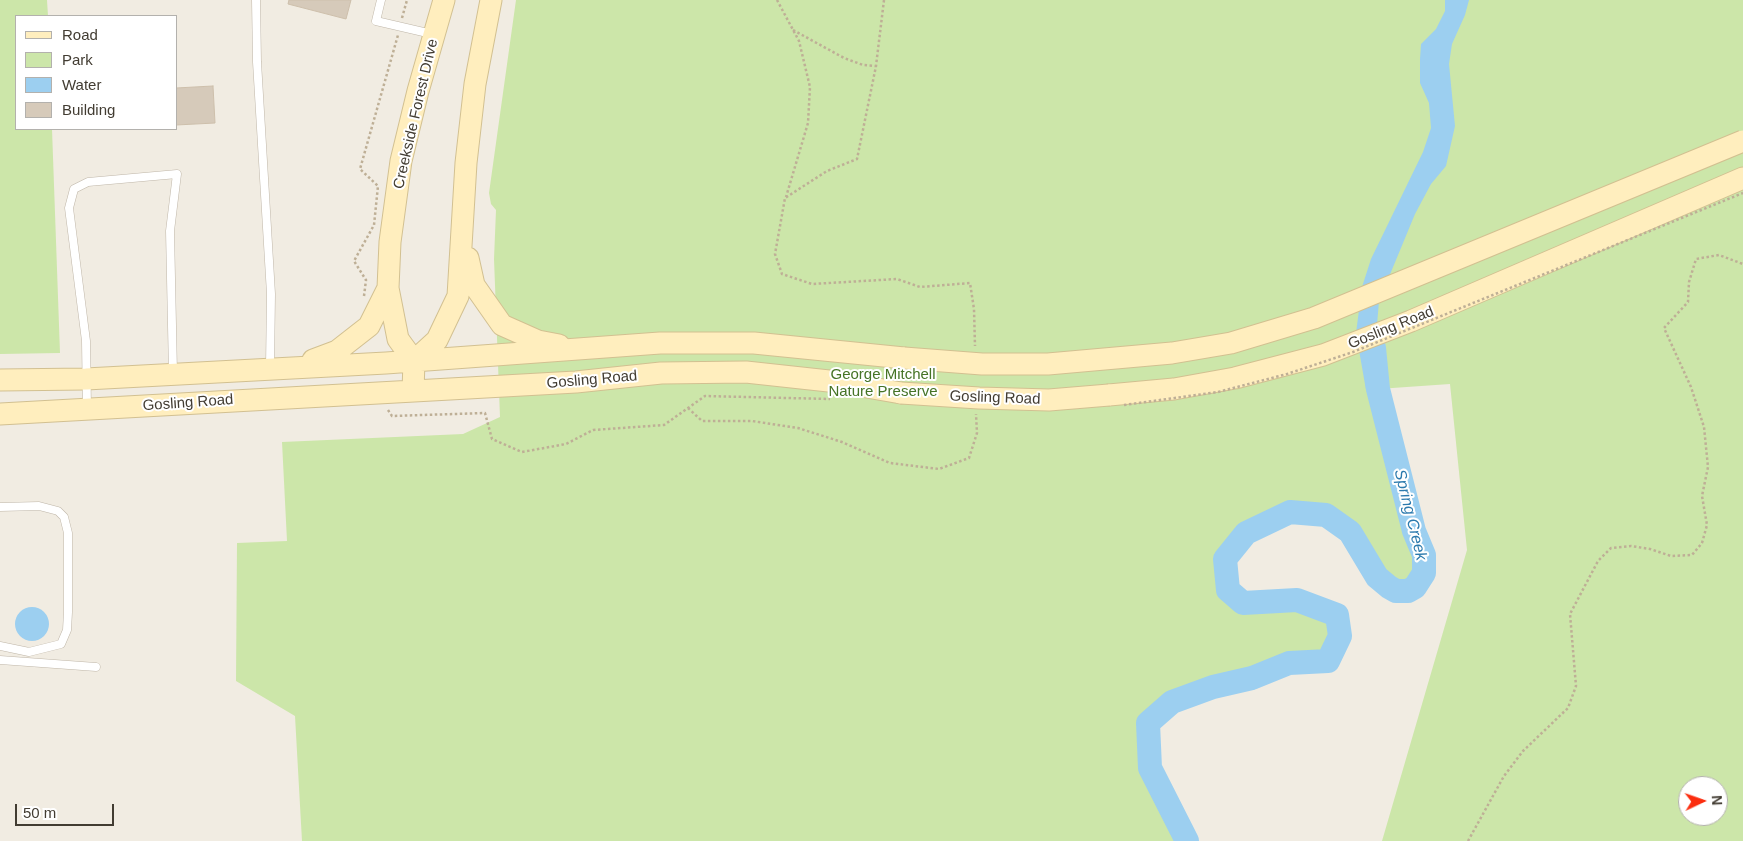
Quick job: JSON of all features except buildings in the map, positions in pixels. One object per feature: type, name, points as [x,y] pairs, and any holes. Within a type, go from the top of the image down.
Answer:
[{"type":"main road","name":"Creekside Forest Drive","points":[[414,361],[398,339],[388,288],[390,242],[401,161],[444,0]]},
{"type":"main road","points":[[413,392],[414,361],[437,340],[458,296],[466,163],[475,84],[491,0]]},
{"type":"main road","name":"Gosling Road","points":[[0,380],[86,378],[414,361],[660,343],[754,343],[982,364],[1048,364],[1172,353],[1231,343],[1314,318],[1743,141]]},
{"type":"main road","name":"Gosling Road","points":[[0,414],[576,382],[661,373],[746,372],[838,382],[901,393],[979,398],[1049,400],[1174,389],[1235,378],[1323,355],[1411,321],[1743,178]]},
{"type":"main road","points":[[463,237],[474,285],[502,324],[538,341],[576,349]]},
{"type":"main road","name":"Creekside Forest Drive","points":[[297,366],[337,352],[369,326],[388,288]]},
{"type":"lane","points":[[256,0],[257,62],[270,277],[270,369]]},
{"type":"lane","points":[[381,0],[376,21],[434,34]]},
{"type":"lane","points":[[87,410],[86,341],[69,208],[74,189],[88,182],[177,174],[170,231],[173,373]]},
{"type":"lane","points":[[0,507],[39,506],[58,511],[64,518],[68,533],[67,630],[61,644],[29,652],[0,646]]},
{"type":"lane","points":[[0,660],[96,667]]},
{"type":"path","points":[[777,0],[799,40],[810,87],[808,123],[785,198],[775,254],[782,274],[812,284],[897,278],[920,287],[970,283],[974,309],[975,347]]},
{"type":"path","points":[[785,198],[826,171],[858,159],[876,66],[884,0]]},
{"type":"path","points":[[793,30],[844,58],[863,65],[876,66]]},
{"type":"path","points":[[1123,405],[1218,392],[1287,374],[1345,355],[1399,335],[1743,192]]},
{"type":"path","points":[[1468,841],[1504,776],[1523,751],[1568,708],[1576,686],[1570,614],[1589,574],[1598,561],[1611,548],[1630,546],[1650,549],[1671,556],[1692,555],[1702,543],[1707,525],[1702,496],[1708,467],[1704,427],[1692,387],[1664,328],[1688,302],[1690,282],[1696,259],[1719,255],[1743,264]]},
{"type":"path","points":[[688,408],[702,421],[752,421],[798,428],[842,442],[890,462],[939,468],[969,458],[977,433],[976,404]]},
{"type":"green space","points":[[0,0],[47,0],[48,15],[15,15],[15,130],[52,130],[60,353],[0,354]]},
{"type":"green space","name":"George Mitchell Nature Preserve","points":[[516,0],[1743,0],[1743,841],[1382,841],[1467,550],[1450,384],[1378,389],[1414,531],[1424,555],[1424,573],[1415,587],[1408,591],[1396,591],[1383,583],[1350,532],[1326,515],[1290,512],[1246,533],[1225,559],[1228,590],[1243,603],[1297,600],[1337,615],[1340,636],[1328,661],[1289,663],[1252,678],[1213,687],[1172,702],[1148,723],[1150,768],[1187,841],[302,841],[295,716],[236,681],[237,543],[287,541],[282,442],[463,434],[500,417],[494,259],[496,210],[491,204],[489,193]]},
{"type":"water","points":[[1445,0],[1469,0],[1465,15],[1452,44],[1449,64],[1455,126],[1446,166],[1431,184],[1415,214],[1379,301],[1377,325],[1387,373],[1366,390],[1356,333],[1362,287],[1371,259],[1423,152],[1431,128],[1429,103],[1420,83],[1421,44],[1436,29],[1445,11]]},
{"type":"water","points":[[32,607],[39,608],[44,612],[48,617],[48,631],[44,636],[39,640],[32,641],[25,640],[20,636],[16,631],[15,624],[16,617],[20,612],[25,608]]},
{"type":"waterway","name":"Spring Creek","points":[[1187,841],[1150,768],[1148,723],[1172,702],[1213,687],[1252,678],[1289,663],[1328,661],[1340,636],[1337,615],[1297,600],[1243,603],[1228,590],[1225,559],[1246,533],[1290,512],[1326,515],[1350,532],[1377,577],[1389,587],[1396,591],[1408,591],[1415,587],[1424,573],[1424,555],[1414,531],[1378,389],[1374,348]]}]
